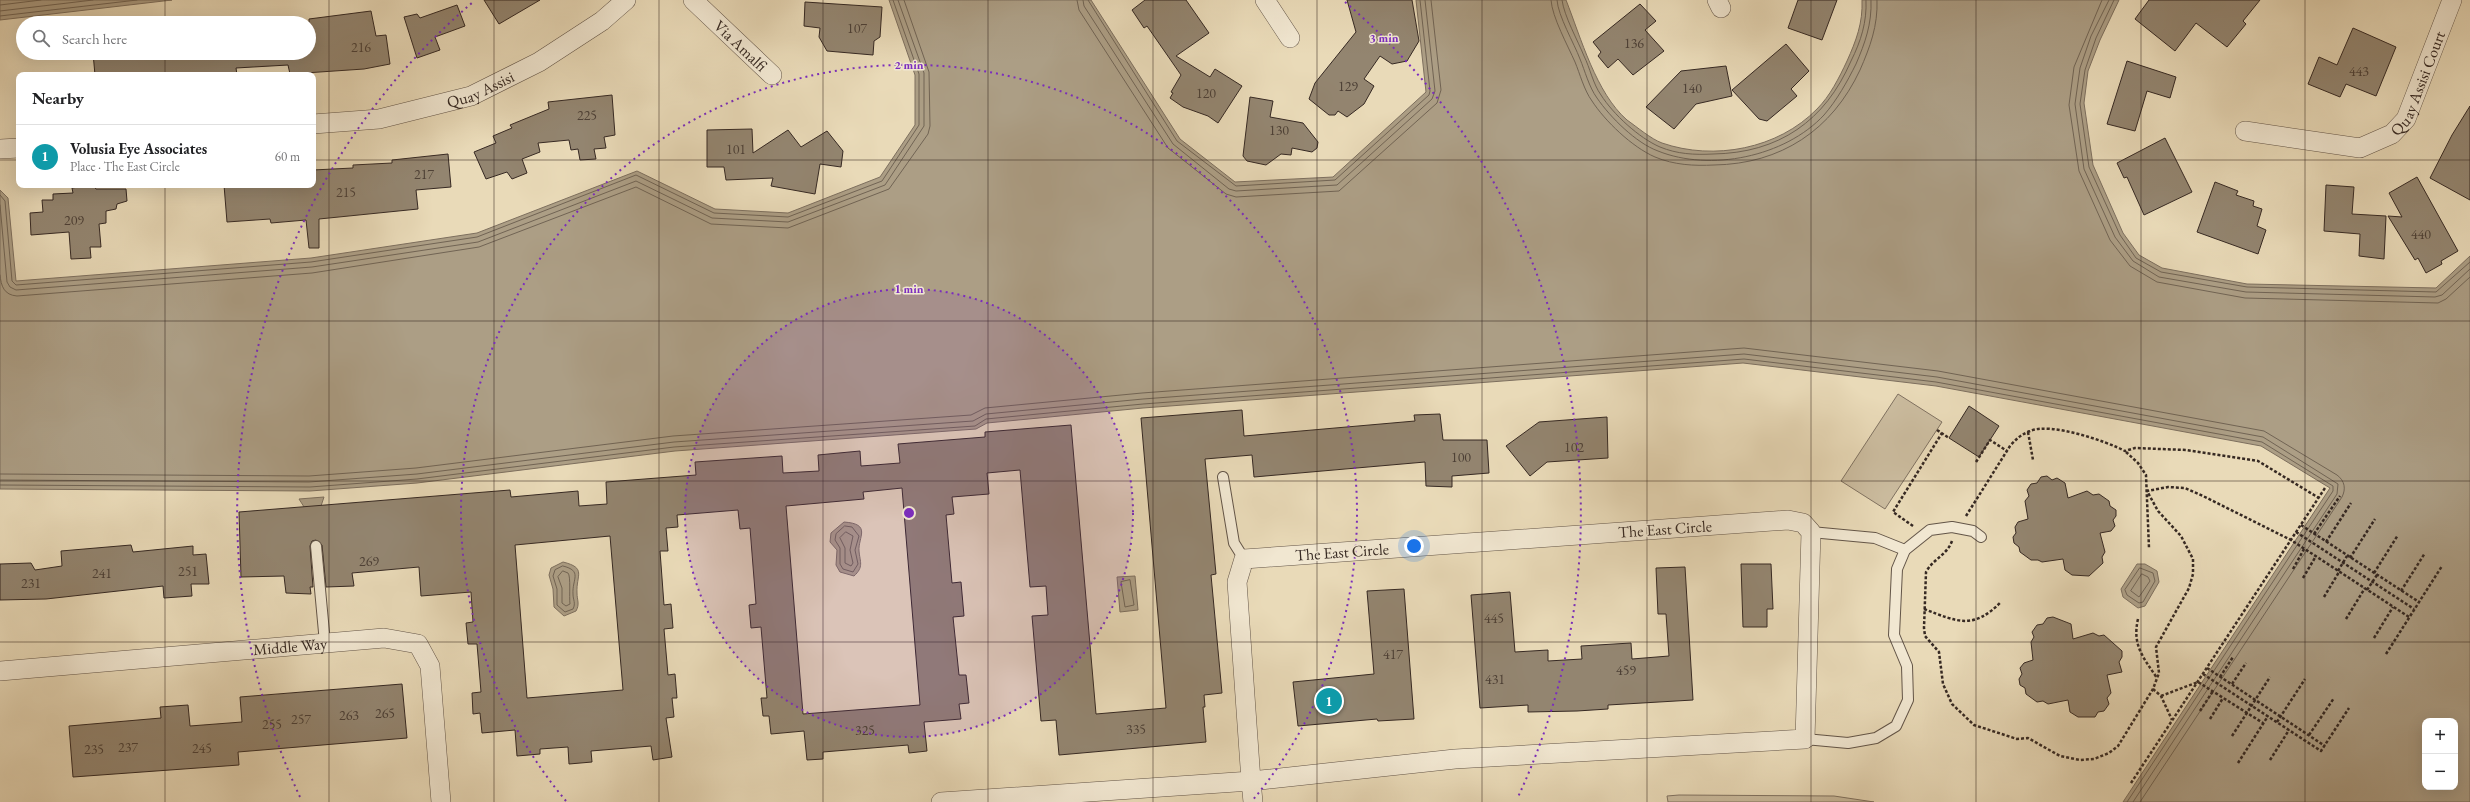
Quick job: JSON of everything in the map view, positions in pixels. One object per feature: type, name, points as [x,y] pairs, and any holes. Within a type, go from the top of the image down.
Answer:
[{"type":"street","name":"Quay Assisi","points":[[316,124],[379,119],[471,96],[539,62],[602,21],[626,0]]},
{"type":"street","name":"Via Amalfi","points":[[692,0],[772,75]]},
{"type":"street","points":[[1265,0],[1290,38]]},
{"type":"street","name":"Quay Assisi Court","points":[[2245,131],[2360,148],[2392,134],[2406,120],[2452,0]]},
{"type":"street","points":[[0,149],[16,148]]},
{"type":"street","name":"The East Circle","points":[[1244,559],[1788,520],[1807,527]]},
{"type":"street","points":[[942,802],[1251,781],[1455,759],[1805,738],[1807,527]]},
{"type":"street","points":[[1244,559],[1237,582],[1253,802]]},
{"type":"street","name":"Middle Way","points":[[0,671],[384,638],[418,644],[430,666],[441,802]]},
{"type":"lane","points":[[1223,477],[1234,543],[1244,559]]},
{"type":"lane","points":[[1807,527],[1874,538],[1905,550]]},
{"type":"lane","points":[[1805,738],[1848,742],[1876,738],[1896,726],[1908,700],[1907,666],[1894,635],[1897,569],[1905,550],[1930,530],[1952,527],[1972,531],[1981,537]]},
{"type":"lane","points":[[316,546],[325,643]]},
{"type":"path","points":[[1937,430],[1949,438]]},
{"type":"path","points":[[1966,517],[2006,451],[2017,438],[2028,432],[2059,430],[2110,443],[2125,452],[2138,463],[2146,475],[2149,548]]},
{"type":"path","points":[[2028,432],[2033,460]]},
{"type":"path","points":[[1913,526],[1893,512],[1942,433]]},
{"type":"path","points":[[1976,462],[1990,440],[2006,451]]},
{"type":"path","points":[[2125,452],[2135,448],[2186,450],[2258,461],[2319,498]]},
{"type":"path","points":[[2147,491],[2168,488],[2184,488],[2291,540],[2409,617]]},
{"type":"path","points":[[2131,784],[2325,488]]},
{"type":"path","points":[[1954,538],[1945,553],[1929,566],[1926,572],[1924,609],[1925,636],[1939,652],[1943,684],[1952,704],[1962,716],[1974,726],[2017,738],[2028,738],[2060,756],[2080,760],[2094,759],[2109,753],[2118,746],[2153,689],[2159,673],[2156,647],[2189,588],[2193,574],[2192,559],[2180,536],[2158,511],[2147,491]]},
{"type":"path","points":[[2314,534],[2340,496]]},
{"type":"path","points":[[2326,542],[2351,503]]},
{"type":"path","points":[[2324,597],[2343,562],[2374,519]]},
{"type":"path","points":[[2301,526],[2419,602]]},
{"type":"path","points":[[2296,532],[2414,609]]},
{"type":"path","points":[[2346,619],[2372,582],[2375,574],[2398,535]]},
{"type":"path","points":[[2292,569],[2304,549]]},
{"type":"path","points":[[2401,591],[2425,553]]},
{"type":"path","points":[[2303,578],[2316,556]]},
{"type":"path","points":[[2386,654],[2442,566]]},
{"type":"path","points":[[1924,609],[1960,621],[1977,620],[1988,615],[2001,602]]},
{"type":"path","points":[[2374,638],[2393,607]]},
{"type":"path","points":[[2138,619],[2135,634],[2142,656],[2157,678]]},
{"type":"path","points":[[2220,677],[2233,657]]},
{"type":"path","points":[[2232,684],[2246,663]]},
{"type":"path","points":[[2207,668],[2325,746]]},
{"type":"path","points":[[2203,674],[2321,751],[2349,708]]},
{"type":"path","points":[[2232,736],[2270,677]]},
{"type":"path","points":[[2277,722],[2305,679]]},
{"type":"path","points":[[2161,696],[2198,682]]},
{"type":"path","points":[[2198,682],[2263,723]]},
{"type":"path","points":[[2153,689],[2161,696],[2172,721]]},
{"type":"path","points":[[2200,711],[2213,691]]},
{"type":"path","points":[[2210,719],[2223,698]]},
{"type":"path","points":[[2309,735],[2334,698]]},
{"type":"path","points":[[2238,763],[2268,716]]},
{"type":"path","points":[[2270,760],[2289,730]]},
{"type":"shaded area","points":[[1898,394],[1942,422],[1885,509],[1841,481]]},
{"type":"shaded area","points":[[1667,796],[1834,796],[1874,802],[1668,802]]},
{"type":"water","points":[[0,0],[172,0],[34,16],[16,16],[16,18],[0,20]]},
{"type":"water","points":[[889,0],[1091,0],[1180,139],[1235,182],[1333,177],[1426,92],[1416,0],[1566,0],[1590,64],[1598,80],[1616,109],[1627,120],[1649,136],[1662,143],[1703,151],[1724,151],[1744,148],[1765,142],[1784,134],[1801,123],[1817,109],[1834,86],[1850,54],[1860,24],[1862,0],[2119,0],[2100,40],[2088,71],[2084,103],[2093,165],[2123,233],[2139,255],[2162,268],[2247,284],[2436,288],[2470,256],[2470,802],[2123,802],[2330,488],[2261,446],[1936,386],[1743,363],[1143,408],[987,423],[976,429],[675,451],[417,483],[310,491],[0,489],[0,190],[8,198],[16,281],[311,258],[477,233],[637,171],[715,209],[788,213],[880,177],[915,125],[915,75]]},
{"type":"water","points":[[324,497],[320,509],[306,510],[299,499]]},
{"type":"water","points":[[844,522],[858,525],[862,532],[859,546],[860,567],[854,576],[840,572],[836,565],[837,550],[830,542],[831,533]]},
{"type":"water","points":[[563,562],[575,567],[579,573],[577,587],[577,609],[576,611],[564,616],[554,607],[553,589],[549,575],[551,568]]},
{"type":"water","points":[[2137,564],[2145,564],[2157,571],[2159,582],[2145,606],[2138,608],[2123,597],[2121,589]]},
{"type":"water","points":[[1135,576],[1138,610],[1120,612],[1117,577]]},
{"type":"building","points":[[484,0],[540,0],[499,24]]},
{"type":"building","points":[[1145,0],[1186,0],[1209,33],[1176,56],[1210,77],[1215,69],[1242,86],[1218,123],[1208,116],[1183,107],[1170,98],[1173,93],[1171,92],[1181,75],[1147,26],[1144,28],[1132,10]]},
{"type":"building","points":[[1347,0],[1412,0],[1419,41],[1407,61],[1392,64],[1380,56],[1364,79],[1374,86],[1364,104],[1347,117],[1338,111],[1335,115],[1329,115],[1309,99],[1315,83],[1356,32]]},
{"type":"building","points":[[1798,0],[1837,0],[1822,40],[1788,28]]},
{"type":"building","points":[[2149,0],[2260,0],[2243,21],[2246,24],[2227,47],[2196,23],[2175,51],[2135,19]]},
{"type":"building","points":[[805,2],[882,7],[880,37],[874,41],[873,55],[827,51],[819,37],[820,28],[804,26]]},
{"type":"building","points":[[1640,4],[1656,21],[1645,30],[1664,51],[1633,75],[1618,59],[1608,68],[1598,56],[1601,52],[1593,42]]},
{"type":"building","points":[[457,5],[465,26],[435,37],[440,50],[417,58],[404,17],[417,14],[420,18]]},
{"type":"building","points":[[371,11],[376,36],[386,35],[390,64],[364,69],[316,72],[290,72],[288,65],[236,68],[237,72],[95,72],[94,60],[316,60],[316,18]]},
{"type":"building","points":[[2353,28],[2396,47],[2376,96],[2346,84],[2340,97],[2308,84],[2319,57],[2337,65]]},
{"type":"building","points":[[1786,44],[1809,71],[1791,89],[1797,96],[1767,121],[1759,119],[1732,90]]},
{"type":"building","points":[[2127,61],[2176,77],[2170,98],[2147,91],[2135,131],[2107,124]]},
{"type":"building","points":[[1726,66],[1732,96],[1696,104],[1674,129],[1646,107],[1681,71]]},
{"type":"building","points":[[612,95],[615,135],[604,137],[606,148],[594,149],[596,159],[580,160],[578,149],[571,150],[569,140],[538,143],[540,152],[522,159],[527,173],[512,179],[507,172],[486,179],[474,152],[496,143],[493,136],[512,128],[510,125],[549,109],[548,102]]},
{"type":"building","points":[[1250,97],[1273,101],[1270,117],[1303,123],[1318,142],[1317,148],[1312,152],[1292,148],[1291,155],[1281,154],[1266,165],[1247,161],[1243,156]]},
{"type":"building","points":[[2470,106],[2470,200],[2430,178],[2452,135]]},
{"type":"building","points":[[752,129],[753,153],[788,130],[801,147],[827,131],[843,151],[841,167],[820,164],[815,194],[771,186],[773,178],[726,180],[724,167],[707,167],[707,130]]},
{"type":"building","points":[[2165,138],[2192,192],[2144,215],[2127,177],[2124,178],[2117,163]]},
{"type":"building","points":[[448,154],[451,187],[416,190],[418,209],[319,219],[319,248],[309,248],[306,220],[271,223],[270,219],[227,222],[224,188],[316,188],[316,170],[353,168],[353,165],[392,163],[392,160]]},
{"type":"building","points":[[2417,177],[2458,251],[2441,261],[2442,264],[2426,273],[2418,258],[2415,260],[2388,216],[2402,217],[2389,193]]},
{"type":"building","points":[[2215,182],[2238,191],[2236,195],[2254,201],[2253,206],[2262,209],[2257,226],[2266,230],[2258,254],[2197,232]]},
{"type":"building","points":[[2326,185],[2354,187],[2352,214],[2386,216],[2384,259],[2359,256],[2360,234],[2324,231]]},
{"type":"building","points":[[72,188],[126,189],[127,201],[117,204],[116,209],[106,211],[106,223],[99,224],[101,247],[90,247],[91,258],[71,259],[69,232],[31,235],[30,213],[43,212],[42,200],[53,200],[53,194],[73,193]]},
{"type":"building","points":[[1969,406],[1999,426],[1979,457],[1949,438]]},
{"type":"building","points":[[1242,410],[1244,436],[1415,421],[1414,415],[1440,414],[1443,440],[1487,440],[1489,473],[1452,476],[1452,487],[1426,486],[1425,462],[1254,477],[1252,455],[1205,459],[1216,574],[1211,575],[1222,693],[1204,695],[1205,707],[1203,707],[1206,742],[1059,755],[1056,720],[1041,721],[1032,616],[1048,615],[1046,586],[1030,587],[1020,470],[987,473],[989,494],[952,497],[954,514],[946,515],[952,583],[961,582],[964,616],[953,617],[959,675],[966,675],[969,703],[959,704],[961,719],[924,722],[927,751],[909,753],[908,745],[823,752],[823,759],[807,760],[804,731],[771,734],[769,716],[763,716],[761,698],[767,698],[761,627],[751,628],[749,605],[756,604],[750,528],[740,529],[738,510],[677,515],[678,527],[666,528],[668,551],[660,551],[664,605],[671,604],[673,628],[664,629],[668,675],[675,674],[677,698],[672,698],[674,717],[666,718],[672,757],[653,760],[651,746],[591,751],[592,762],[569,764],[568,747],[540,749],[540,754],[517,756],[515,730],[482,733],[480,713],[473,714],[472,693],[481,692],[477,644],[468,644],[466,623],[473,622],[471,592],[421,596],[419,567],[352,573],[354,586],[326,587],[322,545],[316,540],[312,541],[310,546],[313,587],[310,587],[311,594],[286,593],[284,576],[241,577],[239,512],[510,490],[511,497],[578,491],[579,506],[607,504],[606,482],[696,475],[695,462],[782,456],[783,473],[819,471],[818,455],[860,451],[861,466],[900,463],[898,444],[985,437],[985,432],[1071,425],[1096,714],[1166,708],[1141,418]],"holes":[[[902,488],[920,705],[803,714],[786,506],[864,499],[863,492]],[[610,536],[623,690],[527,698],[515,545]]]},
{"type":"building","points":[[1607,417],[1608,458],[1547,462],[1530,476],[1506,446],[1539,422]]},
{"type":"building","points":[[2047,476],[2052,480],[2057,478],[2065,483],[2068,498],[2087,491],[2093,495],[2099,494],[2109,501],[2110,506],[2116,510],[2116,516],[2113,520],[2115,526],[2111,531],[2100,533],[2105,552],[2102,557],[2103,563],[2089,576],[2072,575],[2065,570],[2063,559],[2042,562],[2038,560],[2031,560],[2020,552],[2019,547],[2014,543],[2013,537],[2016,533],[2015,527],[2018,522],[2028,519],[2025,501],[2029,496],[2027,490],[2031,484],[2037,483],[2041,477]]},
{"type":"building","points":[[131,545],[133,552],[193,546],[193,555],[206,554],[209,584],[191,584],[192,596],[164,598],[163,586],[46,599],[0,600],[0,564],[31,563],[35,570],[62,566],[61,551]]},
{"type":"building","points":[[1741,564],[1771,564],[1773,609],[1767,609],[1767,627],[1743,627]]},
{"type":"building","points":[[1685,567],[1693,700],[1608,705],[1608,709],[1577,711],[1528,712],[1528,705],[1480,708],[1471,595],[1510,592],[1515,652],[1548,650],[1548,661],[1582,659],[1581,646],[1631,643],[1632,659],[1669,656],[1666,614],[1658,614],[1656,568]]},
{"type":"building","points":[[1404,589],[1414,719],[1378,721],[1377,719],[1298,726],[1293,682],[1374,674],[1367,591]]},
{"type":"building","points":[[2053,617],[2071,624],[2073,639],[2093,633],[2099,636],[2104,635],[2122,651],[2122,657],[2119,662],[2122,672],[2107,675],[2111,693],[2107,698],[2109,704],[2104,711],[2098,712],[2095,717],[2078,717],[2070,712],[2068,700],[2048,704],[2043,701],[2037,702],[2026,694],[2025,688],[2020,685],[2019,679],[2022,674],[2020,668],[2024,663],[2033,660],[2031,642],[2034,637],[2032,632],[2037,625],[2043,624],[2047,618]]},
{"type":"building","points":[[402,684],[407,738],[238,752],[239,765],[73,777],[69,726],[161,718],[160,707],[188,705],[190,726],[242,722],[240,697]]},
{"type":"place","name":"Volusia Eye Associates","points":[[1329,701]]}]
